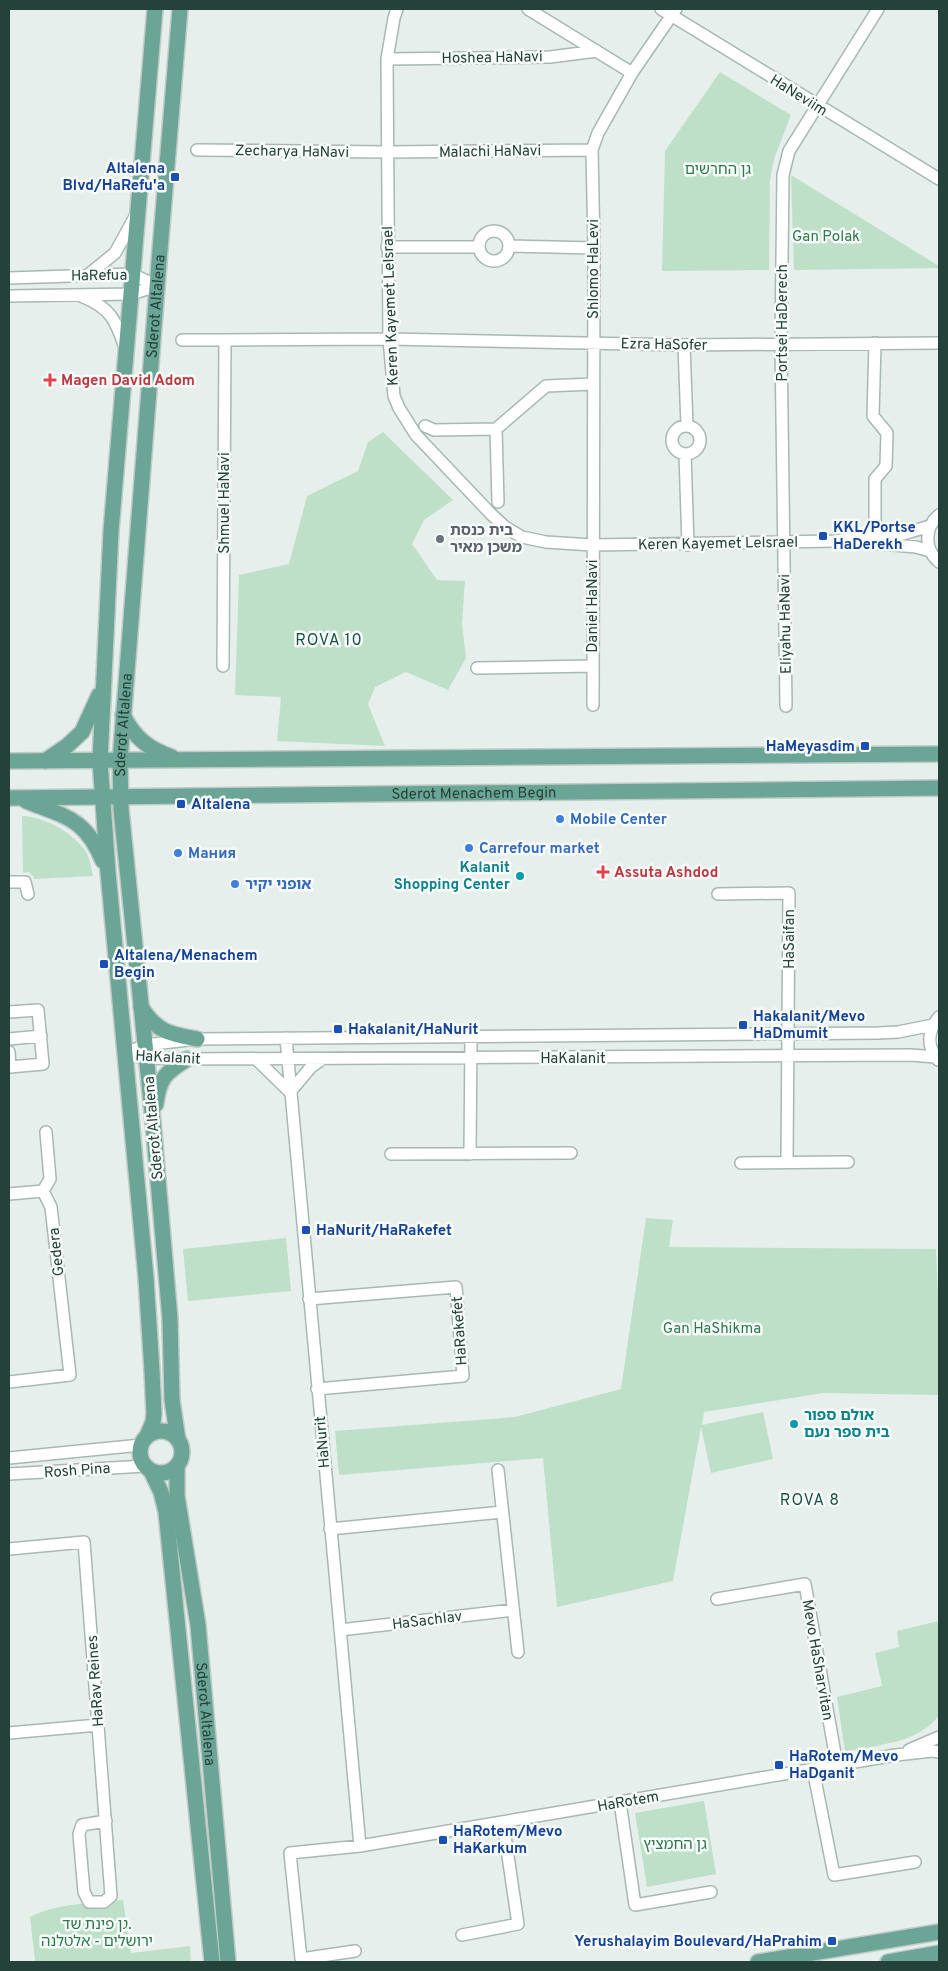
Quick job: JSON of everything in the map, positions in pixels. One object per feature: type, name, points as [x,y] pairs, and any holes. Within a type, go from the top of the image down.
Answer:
[{"type":"main road","name":"Sderot Altalena","points":[[144,1441],[154,1414],[146,1278],[124,1054],[100,761],[111,531],[155,9]]},
{"type":"main road","name":"Sderot Altalena","points":[[178,1440],[173,1414],[170,1319],[153,1122],[120,798],[120,761],[180,9]]},
{"type":"main road","points":[[45,761],[67,746],[82,732],[103,684]]},
{"type":"main road","points":[[123,715],[139,740],[157,752],[183,760]]},
{"type":"main road","points":[[9,761],[939,754]]},
{"type":"main road","name":"Sderot Menachem Begin","points":[[13,798],[939,788]]},
{"type":"main road","points":[[13,798],[62,815],[81,825],[97,846],[108,872]]},
{"type":"main road","points":[[141,1007],[148,1019],[164,1032],[197,1039]]},
{"type":"main road","points":[[153,1122],[156,1099],[163,1078],[173,1068],[187,1060]]},
{"type":"main road","points":[[160,1431],[173,1435],[178,1440],[182,1454],[176,1466],[167,1472],[156,1473],[148,1469],[140,1457],[144,1441],[160,1431]]},
{"type":"main road","name":"Sderot Altalena","points":[[176,1466],[177,1496],[198,1625],[228,1962]]},
{"type":"main road","name":"Sderot Altalena","points":[[148,1469],[161,1492],[166,1512],[212,1962]]},
{"type":"main road","points":[[758,1962],[938,1931]]},
{"type":"main road","points":[[888,1962],[939,1954]]},
{"type":"street","name":"Keren Kayemet LeIsrael","points":[[398,9],[394,18],[387,59],[387,247],[392,385],[399,408],[416,435],[491,514],[505,527],[522,537],[546,542],[592,545],[688,545],[836,541],[903,534],[930,526]]},
{"type":"street","points":[[528,9],[632,73]]},
{"type":"street","name":"HaNeviim","points":[[661,9],[674,12],[816,106],[939,180]]},
{"type":"street","name":"Portsei HaDerech","points":[[784,543],[781,344],[783,175],[789,151],[878,9]]},
{"type":"street","name":"Shlomo HaLevi","points":[[592,545],[594,248],[592,150],[598,132],[632,73],[674,12]]},
{"type":"street","name":"Hoshea HaNavi","points":[[387,59],[550,57],[597,51]]},
{"type":"street","name":"Zecharya HaNavi","points":[[197,150],[387,152]]},
{"type":"street","name":"Malachi HaNavi","points":[[387,152],[592,150]]},
{"type":"street","points":[[88,275],[114,253],[138,211]]},
{"type":"street","points":[[494,231],[503,234],[509,246],[503,259],[494,262],[481,256],[478,247],[484,234],[494,231]]},
{"type":"street","points":[[509,246],[594,248]]},
{"type":"street","points":[[387,247],[478,247]]},
{"type":"street","name":"HaRefua","points":[[9,278],[132,274],[157,286]]},
{"type":"street","name":"HaRefua","points":[[9,296],[131,294],[157,286]]},
{"type":"street","points":[[77,295],[93,301],[109,313],[118,326],[126,352]]},
{"type":"street","points":[[182,340],[389,340]]},
{"type":"street","name":"Shmuel HaNavi","points":[[223,666],[225,340]]},
{"type":"street","name":"Ezra HaSofer","points":[[389,340],[684,345],[939,344]]},
{"type":"street","points":[[874,344],[873,416],[888,433],[886,466],[875,479],[875,536]]},
{"type":"street","points":[[684,345],[687,426]]},
{"type":"street","points":[[430,428],[496,429],[546,386],[593,384]]},
{"type":"street","points":[[687,426],[698,433],[700,441],[696,449],[689,454],[685,454],[676,450],[672,441],[675,432],[687,426]]},
{"type":"street","points":[[496,429],[498,502]]},
{"type":"street","points":[[685,454],[688,545]]},
{"type":"street","points":[[939,516],[930,526],[928,538],[930,550],[939,562]]},
{"type":"street","name":"Keren Kayemet LeIsrael","points":[[836,541],[916,547],[930,550]]},
{"type":"street","name":"Eliyahu HaNavi","points":[[784,543],[786,706]]},
{"type":"street","name":"Daniel HaNavi","points":[[592,545],[592,705]]},
{"type":"street","name":"Daniel HaNavi","points":[[477,668],[592,666]]},
{"type":"street","points":[[9,882],[25,882],[28,894]]},
{"type":"street","name":"HaSaifan","points":[[718,894],[789,893],[787,1162]]},
{"type":"street","points":[[9,1012],[38,1010],[43,1064],[10,1067],[9,1052]]},
{"type":"street","points":[[937,1059],[930,1041],[938,1019]]},
{"type":"street","name":"HaKalanit","points":[[124,1054],[197,1039],[898,1032],[938,1019]]},
{"type":"street","points":[[9,1039],[41,1036]]},
{"type":"street","points":[[470,1154],[471,1036]]},
{"type":"street","name":"HaNurit","points":[[286,1038],[360,1846]]},
{"type":"street","name":"HaKalanit","points":[[145,1051],[187,1060],[911,1055],[937,1059]]},
{"type":"street","points":[[256,1059],[290,1092],[311,1067],[322,1059]]},
{"type":"street","points":[[9,1194],[43,1191],[50,1178],[46,1132]]},
{"type":"street","points":[[391,1154],[572,1153]]},
{"type":"street","points":[[741,1163],[848,1162]]},
{"type":"street","name":"Gedera","points":[[9,1382],[70,1376],[51,1207],[43,1191]]},
{"type":"street","name":"HaRakefet","points":[[309,1299],[456,1287],[463,1376],[318,1389]]},
{"type":"street","name":"Rosh Pina","points":[[9,1458],[144,1441]]},
{"type":"street","name":"Rosh Pina","points":[[9,1474],[148,1469]]},
{"type":"street","points":[[498,1470],[518,1652]]},
{"type":"street","points":[[330,1529],[502,1512]]},
{"type":"street","name":"HaRav Reines","points":[[9,1549],[84,1542],[106,1820],[111,1896],[104,1902],[89,1902],[84,1892],[79,1834],[82,1825],[106,1820]]},
{"type":"street","name":"Mevo HaSharvitan","points":[[717,1599],[805,1584],[837,1765]]},
{"type":"street","name":"HaSachlav","points":[[340,1630],[513,1610]]},
{"type":"street","points":[[9,1734],[98,1725]]},
{"type":"street","name":"HaRotem","points":[[896,1755],[939,1737]]},
{"type":"street","name":"HaRotem","points":[[355,1951],[301,1959],[290,1853],[360,1846],[896,1755],[939,1752]]},
{"type":"street","points":[[813,1769],[834,1875],[915,1862]]},
{"type":"street","points":[[620,1802],[635,1906],[711,1892]]},
{"type":"street","points":[[462,1935],[518,1924],[503,1822]]},
{"type":"green space","name":"גן החרשים","points":[[720,72],[791,115],[774,159],[770,180],[769,270],[662,271],[665,151]]},
{"type":"green space","name":"Gan Polak","points":[[791,175],[939,266],[939,268],[794,270]]},
{"type":"green space","points":[[383,432],[453,500],[424,520],[412,544],[437,580],[465,581],[462,623],[466,658],[448,690],[406,672],[375,687],[368,704],[385,746],[277,741],[281,697],[235,695],[239,575],[289,564],[307,496],[358,471],[368,442]]},
{"type":"green space","points":[[22,816],[48,822],[72,836],[86,852],[93,876],[34,879],[29,872],[23,873]]},
{"type":"green space","name":"Gan HaShikma","points":[[646,1218],[673,1220],[669,1247],[936,1249],[939,1320],[939,1395],[823,1393],[704,1412],[702,1425],[763,1412],[773,1459],[711,1473],[701,1427],[673,1581],[557,1607],[543,1458],[339,1475],[335,1431],[515,1417],[621,1389]]},
{"type":"green space","points":[[286,1238],[291,1291],[188,1301],[183,1249]]},
{"type":"green space","points":[[939,1621],[939,1715],[921,1732],[909,1737],[883,1745],[845,1752],[837,1697],[882,1686],[875,1653],[899,1647],[897,1631]]},
{"type":"green space","name":"גן החמציץ","points":[[704,1801],[716,1874],[647,1887],[635,1813]]},
{"type":"green space","name":"גן פינת שד. ירושלים - אלטלנה","points":[[123,1900],[131,1953],[190,1946],[191,1962],[32,1962],[35,1960],[30,1917],[63,1906]]},
{"type":"place","name":"Altalena Blvd/HaRefu'a","points":[[175,177]]},
{"type":"place","name":"Magen David Adom","points":[[50,380]]},
{"type":"place","name":"KKL/Portse HaDerekh","points":[[823,536]]},
{"type":"place","name":"בית כנסת משכן מאיר","points":[[440,539]]},
{"type":"place","name":"HaMeyasdim","points":[[865,746]]},
{"type":"place","name":"Altalena","points":[[181,804]]},
{"type":"place","name":"Mobile Center","points":[[560,819]]},
{"type":"place","name":"Carrefour market","points":[[469,848]]},
{"type":"place","name":"Мания","points":[[178,853]]},
{"type":"place","name":"Assuta Ashdod","points":[[603,872]]},
{"type":"place","name":"Kalanit Shopping Center","points":[[520,876]]},
{"type":"place","name":"אופני יקיר","points":[[235,884]]},
{"type":"place","name":"Altalena/Menachem Begin","points":[[104,964]]},
{"type":"place","name":"Hakalanit/Mevo HaDmumit","points":[[743,1025]]},
{"type":"place","name":"Hakalanit/HaNurit","points":[[338,1029]]},
{"type":"place","name":"HaNurit/HaRakefet","points":[[306,1230]]},
{"type":"place","name":"אולם ספור בית ספר נעם","points":[[794,1424]]},
{"type":"place","name":"HaRotem/Mevo HaDganit","points":[[779,1765]]},
{"type":"place","name":"HaRotem/Mevo HaKarkum","points":[[443,1840]]},
{"type":"place","name":"Yerushalayim Boulevard/HaPrahim","points":[[832,1941]]},
{"type":"district","name":"ROVA 10","points":[[329,639]]},
{"type":"district","name":"ROVA 8","points":[[810,1499]]}]
